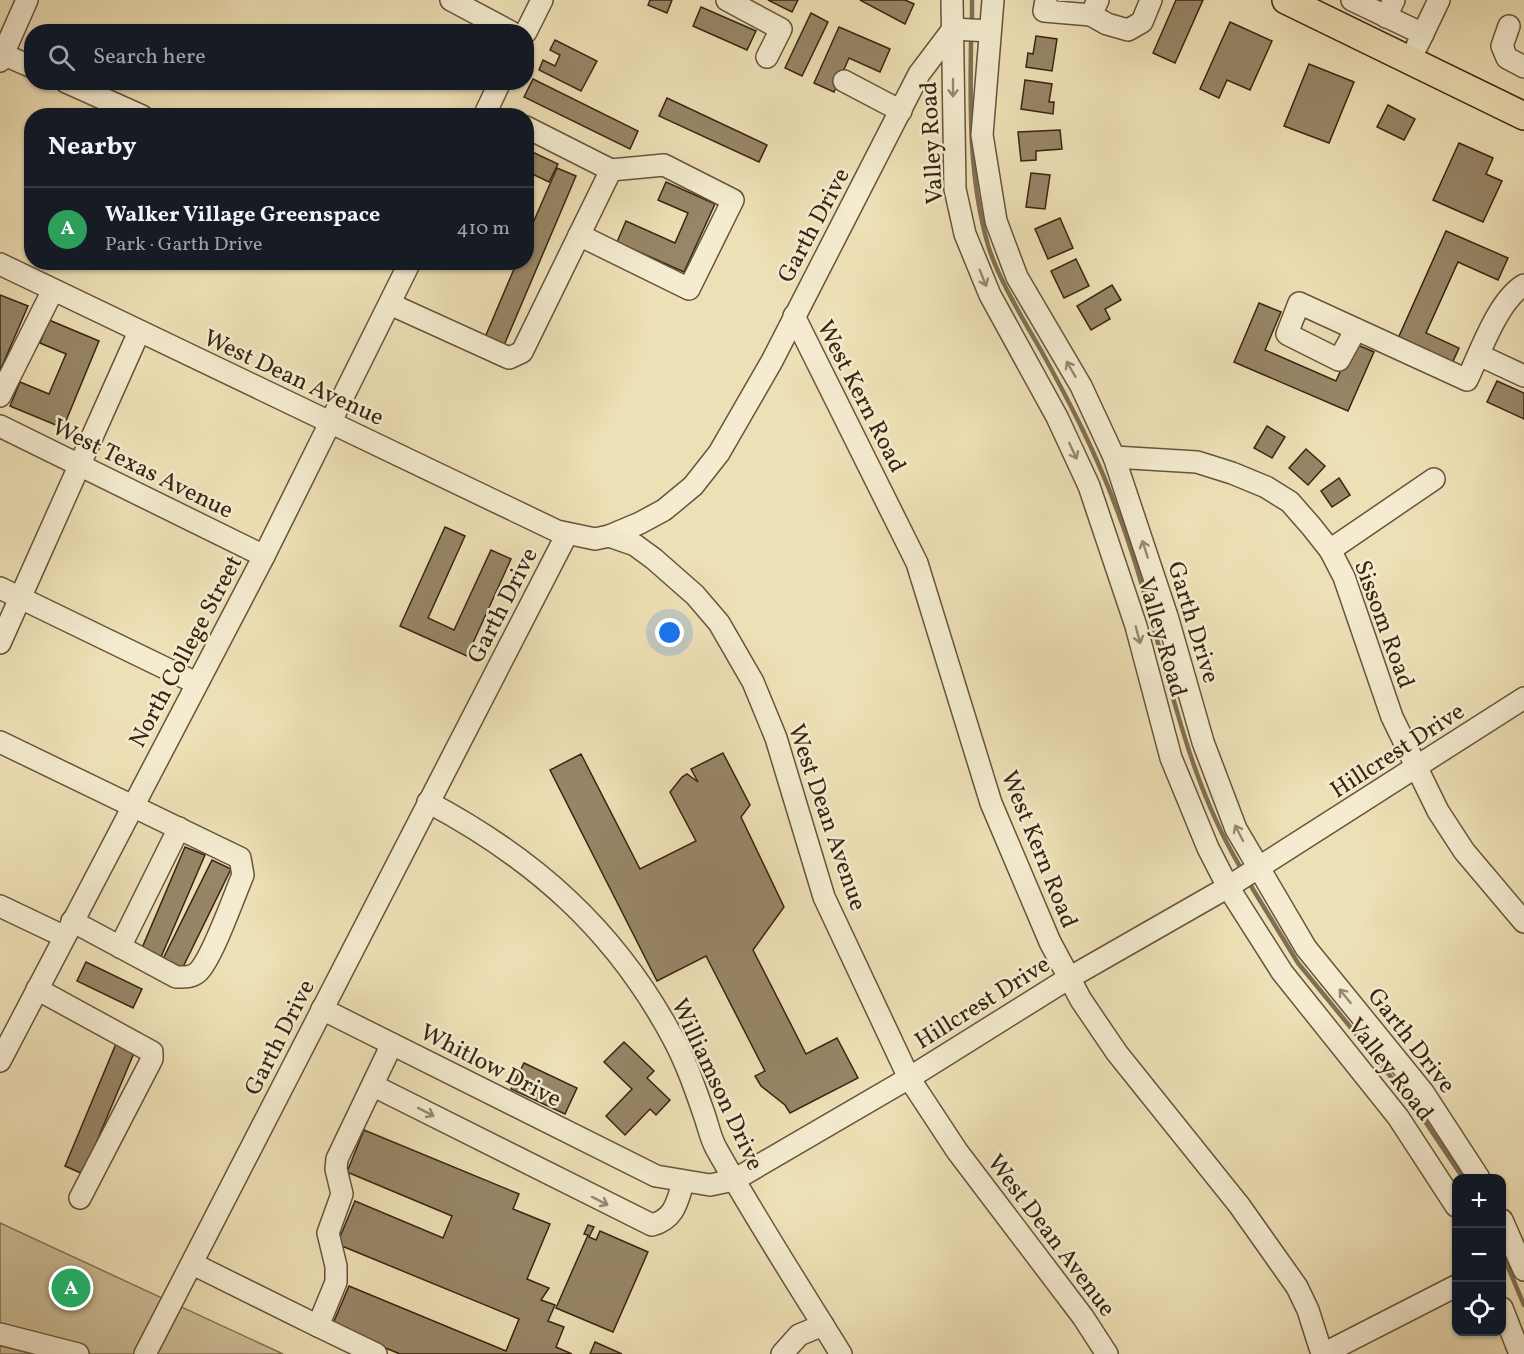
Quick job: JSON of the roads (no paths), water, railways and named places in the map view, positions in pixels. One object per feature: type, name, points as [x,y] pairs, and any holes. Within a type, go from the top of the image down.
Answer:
[{"type":"main road","points":[[1286,0],[1339,11],[1410,60],[1524,116]]},
{"type":"street","points":[[24,64],[1,56],[27,0]]},
{"type":"street","points":[[451,0],[492,24]]},
{"type":"street","points":[[530,24],[542,0]]},
{"type":"street","points":[[727,0],[781,28],[767,57]]},
{"type":"street","points":[[952,0],[953,29],[990,31]]},
{"type":"street","name":"Garth Drive","points":[[993,0],[982,135],[996,221],[1017,277],[1081,386],[1114,457],[1167,616],[1203,742],[1236,829],[1306,948],[1423,1092],[1476,1174]]},
{"type":"street","points":[[1046,0],[1044,11],[1095,7],[1107,24],[1128,30],[1142,22],[1151,0]]},
{"type":"street","points":[[1352,0],[1390,8],[1423,34]]},
{"type":"street","points":[[1410,60],[1439,0]]},
{"type":"street","points":[[1509,26],[1502,46],[1507,58],[1524,67]]},
{"type":"street","name":"Garth Drive","points":[[145,1354],[567,534],[595,539],[609,536],[664,510],[693,486],[729,436],[919,74],[953,29]]},
{"type":"street","name":"Valley Road","points":[[953,29],[955,189],[965,234],[990,295],[1057,417],[1089,486],[1136,626],[1171,758],[1208,848],[1228,886],[1282,972],[1398,1117],[1452,1200]]},
{"type":"street","points":[[844,81],[901,111]]},
{"type":"street","points":[[84,90],[124,108]]},
{"type":"street","points":[[493,108],[498,90]]},
{"type":"street","points":[[534,131],[611,170],[664,165],[733,200],[689,289],[579,235]]},
{"type":"street","points":[[390,304],[509,358],[522,352],[611,170]]},
{"type":"street","name":"West Dean Avenue","points":[[0,264],[332,422],[497,504],[567,534]]},
{"type":"street","name":"North College Street","points":[[0,1062],[196,682],[264,556],[406,270]]},
{"type":"street","points":[[0,396],[53,290]]},
{"type":"street","points":[[1356,329],[1467,380],[1479,355],[1519,298]]},
{"type":"street","name":"West Kern Road","points":[[794,316],[917,563],[991,803],[1050,942],[1069,978],[1117,1053],[1239,1205],[1297,1287],[1308,1310],[1323,1354]]},
{"type":"street","points":[[0,643],[139,332]]},
{"type":"street","points":[[1479,355],[1524,376]]},
{"type":"street","name":"West Texas Avenue","points":[[0,426],[264,556]]},
{"type":"street","name":"Sissom Road","points":[[1114,457],[1197,462],[1266,487],[1290,502],[1330,550],[1344,577],[1392,717],[1438,811],[1464,851],[1524,922]]},
{"type":"street","points":[[1330,550],[1434,478]]},
{"type":"street","name":"West Dean Avenue","points":[[609,536],[635,545],[695,595],[719,623],[753,682],[785,765],[824,897],[909,1077],[957,1151],[1083,1317],[1107,1354]]},
{"type":"street","points":[[0,588],[196,682]]},
{"type":"street","name":"Hillcrest Drive","points":[[638,1167],[656,1176],[683,1183],[710,1185],[734,1180],[909,1077],[1069,978],[1228,886],[1524,698]]},
{"type":"street","points":[[0,742],[240,858],[243,864],[243,875],[207,958],[198,972],[189,978],[176,977],[120,947],[0,906]]},
{"type":"street","name":"Williamson Drive","points":[[428,802],[480,830],[543,876],[601,934],[636,978],[673,1038],[687,1066],[709,1132],[734,1180],[841,1354]]},
{"type":"street","points":[[120,947],[179,828]]},
{"type":"street","points":[[37,989],[152,1052],[152,1059],[80,1197]]},
{"type":"street","name":"Whitlow Drive","points":[[322,1009],[638,1167]]},
{"type":"street","points":[[318,1326],[336,1282],[336,1266],[328,1233],[342,1194],[336,1160],[393,1044]]},
{"type":"street","points":[[374,1086],[652,1225],[664,1221],[674,1212],[683,1183]]},
{"type":"street","points":[[1506,1228],[1524,1270]]},
{"type":"street","points":[[193,1263],[376,1354]]},
{"type":"street","points":[[1323,1354],[1452,1289]]},
{"type":"street","points":[[1506,1318],[1520,1354]]},
{"type":"street","points":[[782,1354],[800,1335],[823,1325]]},
{"type":"street","points":[[0,1334],[78,1354]]},
{"type":"waterway","points":[[972,0],[972,18]]},
{"type":"waterway","points":[[971,42],[971,119],[974,170],[982,220],[992,258],[1073,411],[1109,490],[1133,554],[1184,736],[1199,780],[1217,823],[1239,865]]},
{"type":"waterway","points":[[1251,886],[1298,963],[1414,1105],[1460,1174]]},
{"type":"waterway","points":[[1506,1262],[1524,1305]]},
{"type":"place","name":"Walker Village Greenspace","points":[[71,1288]]}]
